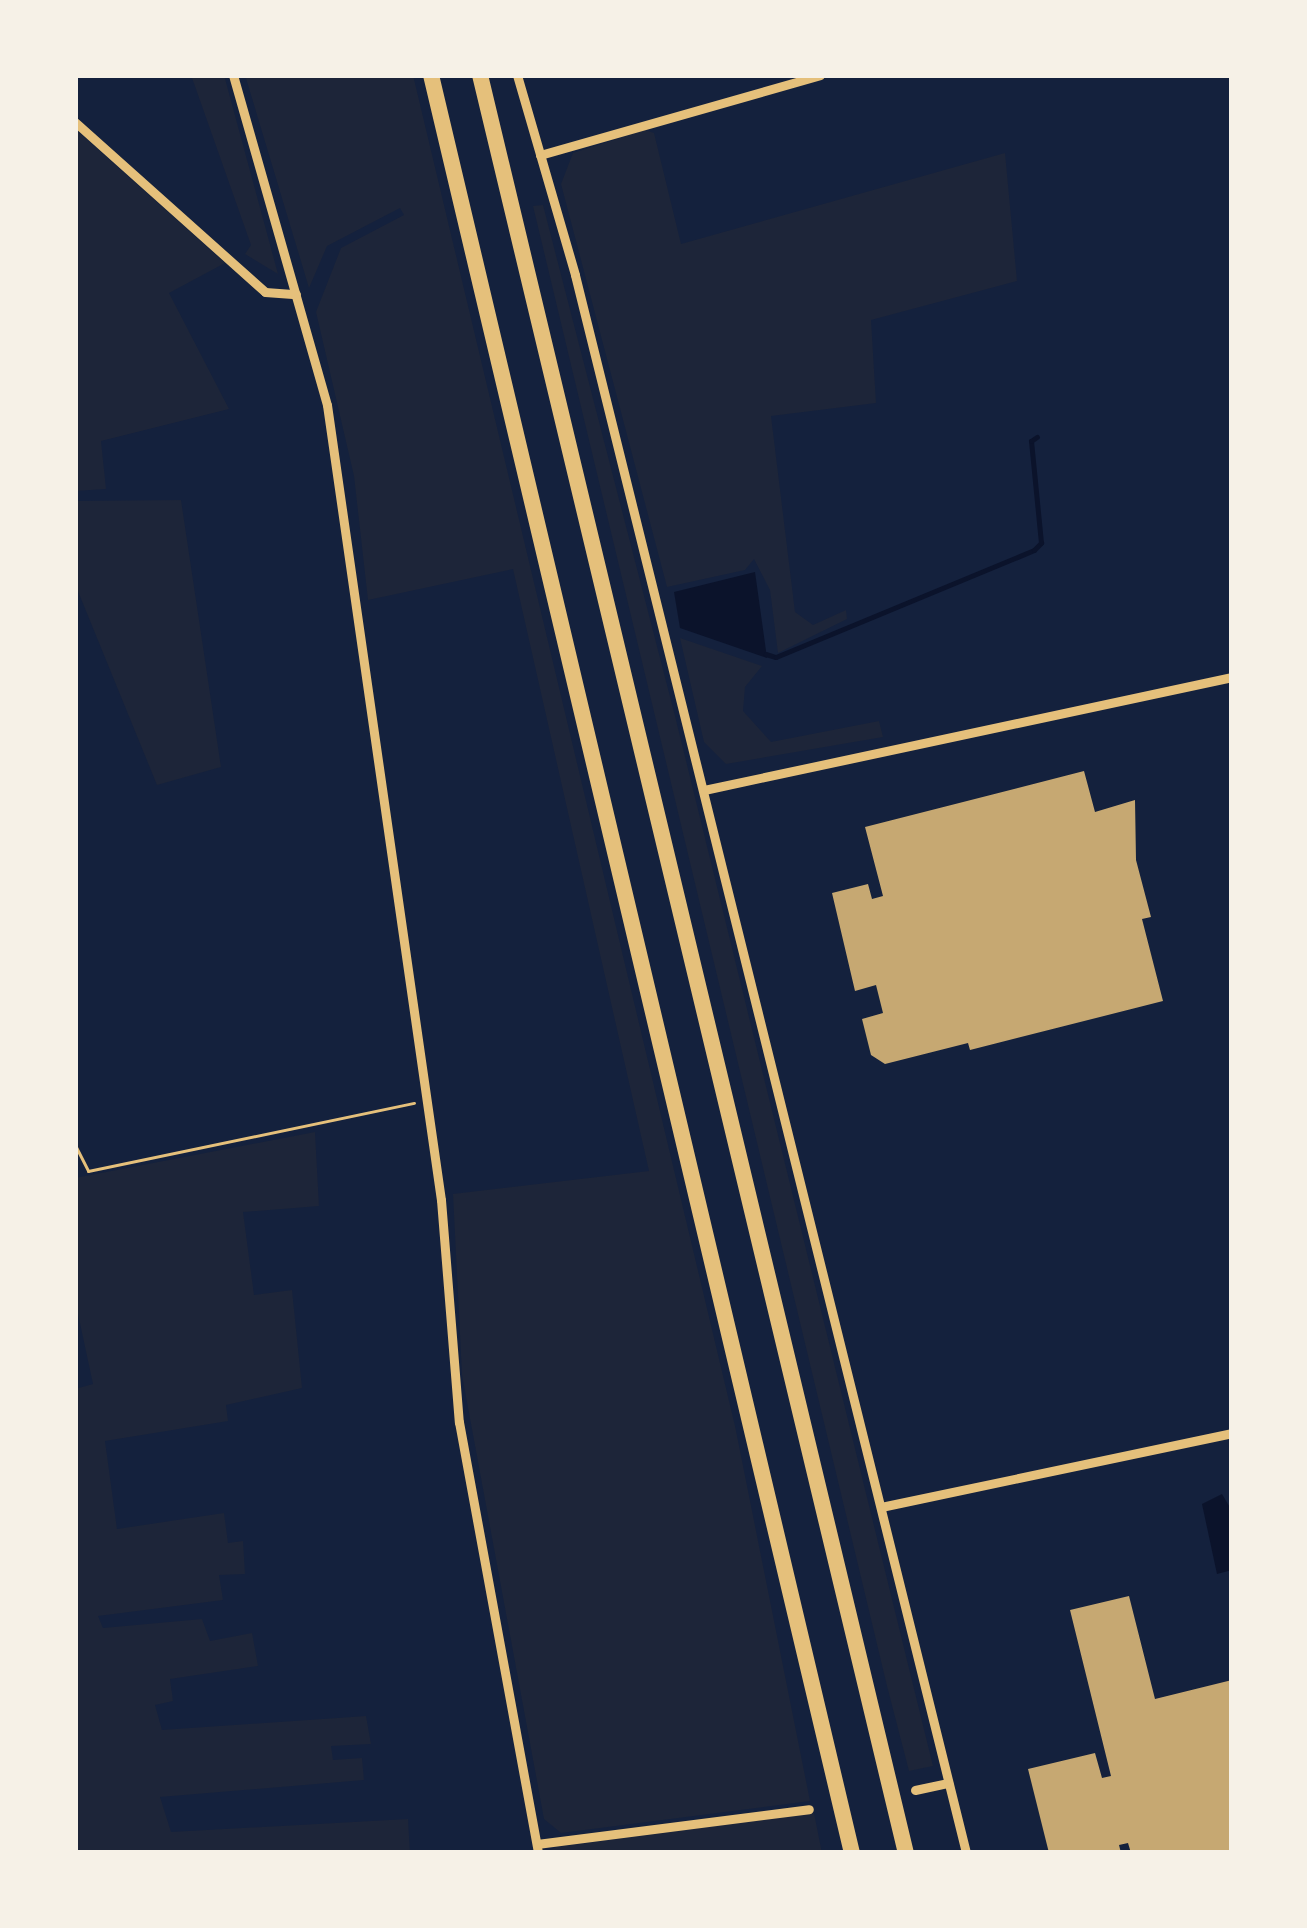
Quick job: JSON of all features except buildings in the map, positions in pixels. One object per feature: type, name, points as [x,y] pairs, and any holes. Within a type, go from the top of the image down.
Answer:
[{"type":"highway","points":[[431,75],[852,1853]]},
{"type":"highway","points":[[480,75],[906,1853]]},
{"type":"street","points":[[233,75],[296,294],[341,484],[428,1100],[459,1422],[537,1848],[809,1809]]},
{"type":"street","points":[[517,75],[704,790],[966,1853]]},
{"type":"street","points":[[540,155],[820,75]]},
{"type":"street","points":[[75,122],[265,292],[296,294]]},
{"type":"street","points":[[704,790],[1232,677]]},
{"type":"street","points":[[881,1507],[1232,1433]]},
{"type":"street","points":[[915,1790],[948,1783]]},
{"type":"path","points":[[75,1145],[88,1171],[428,1100]]},
{"type":"shaded area","points":[[191,75],[224,75],[278,274],[245,254],[251,245]]},
{"type":"shaded area","points":[[245,75],[413,75],[735,1426],[810,1801],[561,1833],[544,1819],[462,1375],[453,1194],[649,1171],[513,569],[368,600],[354,476],[316,312],[341,248],[404,215],[400,208],[327,246],[309,288]]},
{"type":"shaded area","points":[[75,129],[225,263],[169,293],[229,409],[101,441],[106,489],[75,491]]},
{"type":"shaded area","points":[[645,130],[654,133],[681,244],[1005,153],[1017,281],[871,320],[876,403],[771,416],[795,612],[813,625],[846,610],[847,619],[778,653],[770,590],[754,559],[745,570],[667,587],[561,184],[573,153]]},
{"type":"shaded area","points":[[543,205],[675,716],[933,1766],[909,1771],[887,1686],[533,206]]},
{"type":"shaded area","points":[[181,500],[221,767],[157,785],[75,584],[75,501]]},
{"type":"shaded area","points":[[755,572],[767,658],[680,628],[674,592]]},
{"type":"shaded area","points":[[680,638],[762,666],[745,687],[743,711],[771,742],[879,721],[883,737],[726,764],[704,742]]},
{"type":"shaded area","points":[[315,1132],[319,1206],[243,1212],[254,1295],[292,1290],[302,1388],[226,1405],[228,1421],[105,1441],[117,1529],[224,1513],[228,1543],[243,1541],[245,1574],[219,1575],[223,1600],[98,1616],[103,1628],[202,1619],[210,1641],[252,1633],[258,1666],[170,1679],[173,1701],[155,1705],[162,1730],[366,1716],[371,1744],[331,1746],[333,1760],[362,1758],[364,1780],[160,1797],[171,1832],[408,1819],[410,1853],[75,1853],[75,1389],[93,1384],[75,1300],[75,1178]]},
{"type":"shaded area","points":[[1222,1494],[1232,1511],[1232,1570],[1217,1574],[1202,1504]]},
{"type":"shaded area","points":[[814,1813],[822,1853],[549,1851],[556,1847]]},
{"type":"waterway","points":[[766,654],[776,657],[1034,550],[1041,543],[1031,441],[1037,437]]}]
